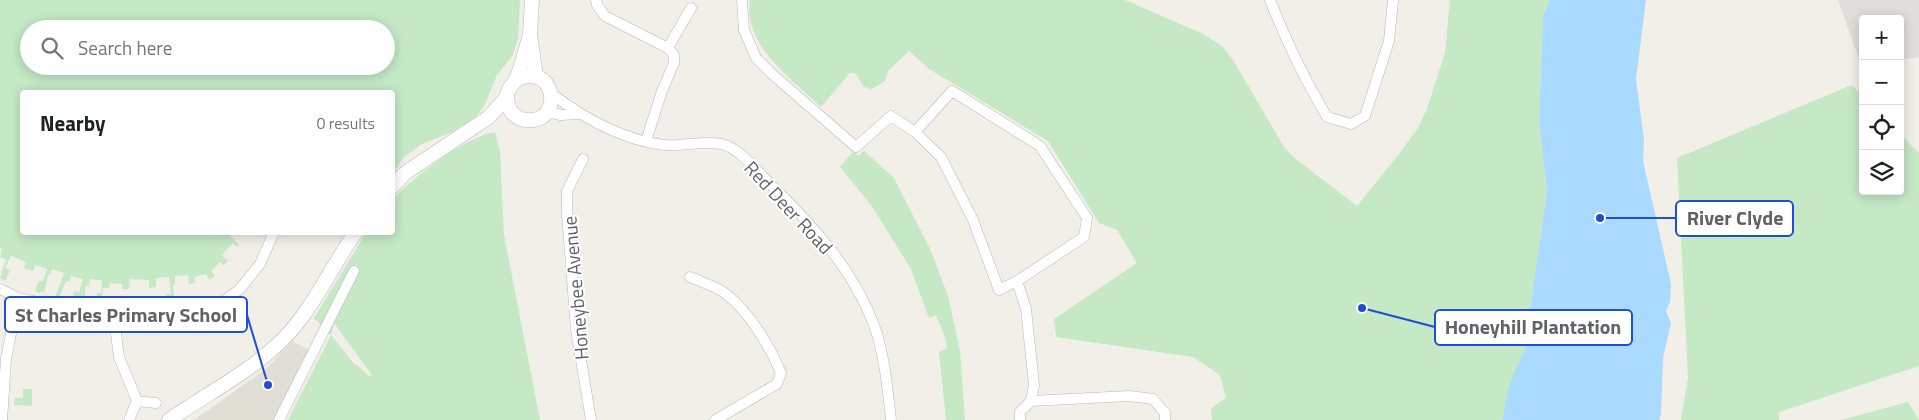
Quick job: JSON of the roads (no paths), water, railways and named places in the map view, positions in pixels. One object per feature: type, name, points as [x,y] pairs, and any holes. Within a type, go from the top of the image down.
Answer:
[{"type":"street","points":[[530,34],[516,80],[508,90],[507,97],[508,107],[513,114],[527,121],[535,120],[547,112],[552,102],[552,94],[548,86],[536,76],[530,34],[532,0]]},
{"type":"street","points":[[596,0],[597,5],[605,16],[668,48],[674,55],[674,63],[662,90],[646,141]]},
{"type":"street","points":[[742,0],[744,30],[756,58],[856,147],[891,116],[916,132],[941,157],[973,220],[999,290],[1017,281],[1084,237],[1087,218],[1040,146],[952,91],[916,132]]},
{"type":"street","points":[[1270,0],[1285,37],[1313,93],[1328,116],[1352,124],[1365,116],[1389,41],[1393,0]]},
{"type":"street","points":[[668,48],[690,8]]},
{"type":"street","points":[[516,80],[523,77],[536,76]]},
{"type":"street","name":"Red Deer Road","points":[[552,94],[578,114],[621,135],[665,145],[704,142],[722,144],[740,154],[803,216],[843,266],[862,301],[876,334],[888,393],[891,420]]},
{"type":"street","points":[[395,184],[405,173],[489,117],[507,97]]},
{"type":"street","name":"Red Deer Road","points":[[547,112],[561,115],[578,114]]},
{"type":"street","points":[[489,117],[519,118]]},
{"type":"street","name":"Honeybee Avenue","points":[[583,159],[567,191],[566,213],[576,330],[591,420]]},
{"type":"street","points":[[0,289],[18,298],[114,318],[178,314],[222,302],[239,290],[260,264],[273,235]]},
{"type":"street","points":[[169,420],[252,366],[278,344],[302,318],[354,235]]},
{"type":"street","points":[[279,420],[354,271]]},
{"type":"street","points":[[690,277],[725,293],[747,314],[776,361],[781,373],[777,384],[715,420]]},
{"type":"street","points":[[1017,281],[1026,309],[1034,385],[1031,400],[1020,412],[1020,420]]},
{"type":"street","points":[[2,420],[6,359],[18,298]]},
{"type":"street","points":[[114,318],[119,357],[137,401],[129,420]]},
{"type":"street","points":[[1031,400],[1130,396],[1153,399],[1165,413],[1165,420]]},
{"type":"street","points":[[137,401],[156,403]]},
{"type":"water","points":[[1550,0],[1646,0],[1636,79],[1644,140],[1643,161],[1671,284],[1670,302],[1666,311],[1671,323],[1663,358],[1661,414],[1659,420],[1503,420],[1510,386],[1528,338],[1528,323],[1547,191],[1539,122],[1543,15]]},
{"type":"place","name":"River Clyde","points":[[1600,218]]},
{"type":"place","name":"Honeyhill Plantation","points":[[1362,308]]},
{"type":"place","name":"St Charles Primary School","points":[[268,385]]}]
